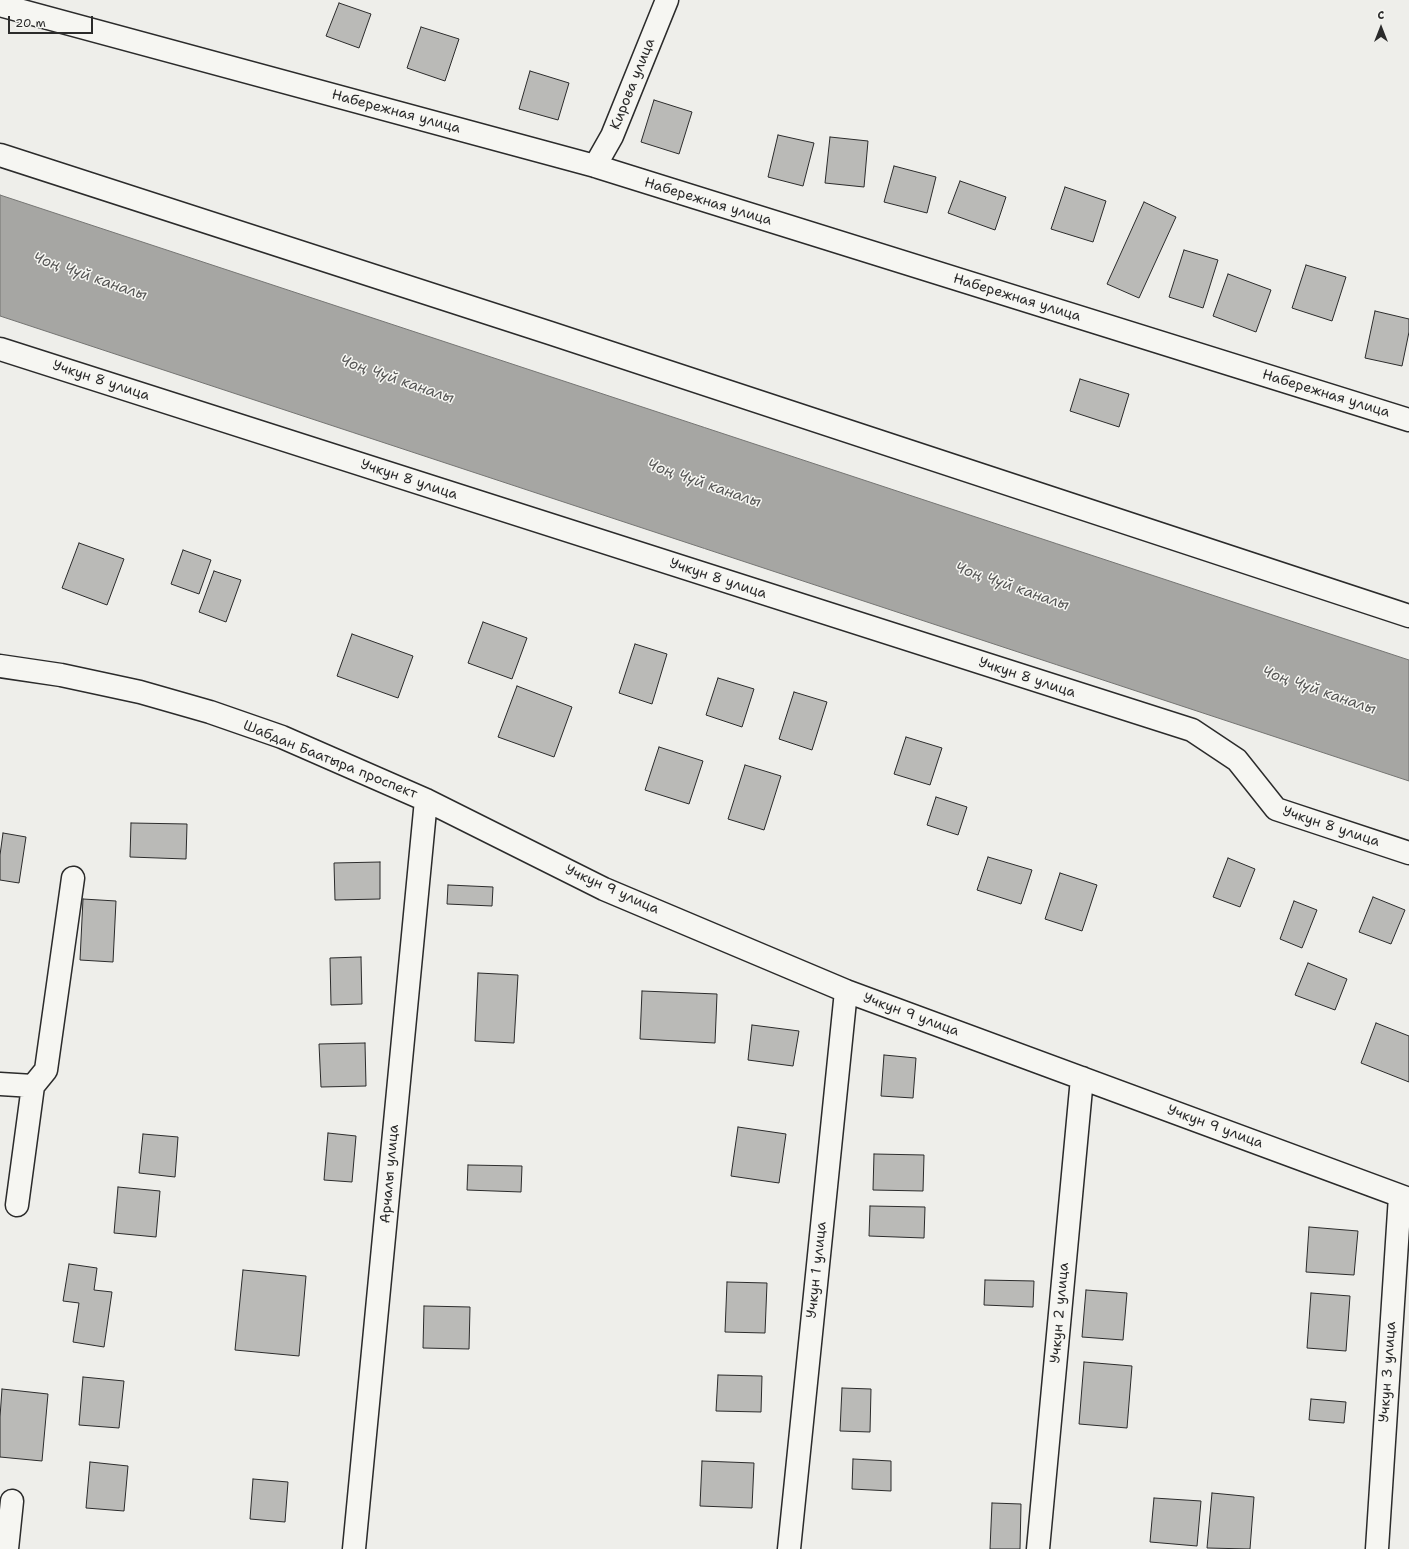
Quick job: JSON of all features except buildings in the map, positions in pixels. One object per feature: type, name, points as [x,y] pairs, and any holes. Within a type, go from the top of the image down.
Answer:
[{"type":"street","name":"Кирова улица","points":[[595,166],[612,136],[667,0]]},
{"type":"street","name":"Набережная улица","points":[[0,4],[595,166],[1409,420]]},
{"type":"street","points":[[0,155],[550,333],[1409,616]]},
{"type":"street","name":"Учкун 8 улица","points":[[0,349],[1192,730],[1237,760],[1276,809],[1409,853]]},
{"type":"street","name":"Шабдан Баатыра проспект","points":[[0,666],[61,675],[140,692],[210,712],[282,738],[426,800]]},
{"type":"street","name":"Учкун 9 улица","points":[[426,800],[604,889],[846,990],[1404,1197]]},
{"type":"street","name":"Арчалы улица","points":[[354,1549],[426,800]]},
{"type":"street","points":[[17,1205],[33,1086],[46,1070],[73,878]]},
{"type":"street","name":"Учкун 1 улица","points":[[789,1549],[846,990]]},
{"type":"street","name":"Учкун 2 улица","points":[[1038,1549],[1082,1078]]},
{"type":"street","points":[[0,1084],[33,1086]]},
{"type":"street","name":"Учкун 3 улица","points":[[1377,1549],[1404,1197]]},
{"type":"street","points":[[7,1549],[12,1501]]},
{"type":"water","name":"Чоң Чүй каналы","points":[[0,195],[1409,660],[1409,781],[0,316]]}]
